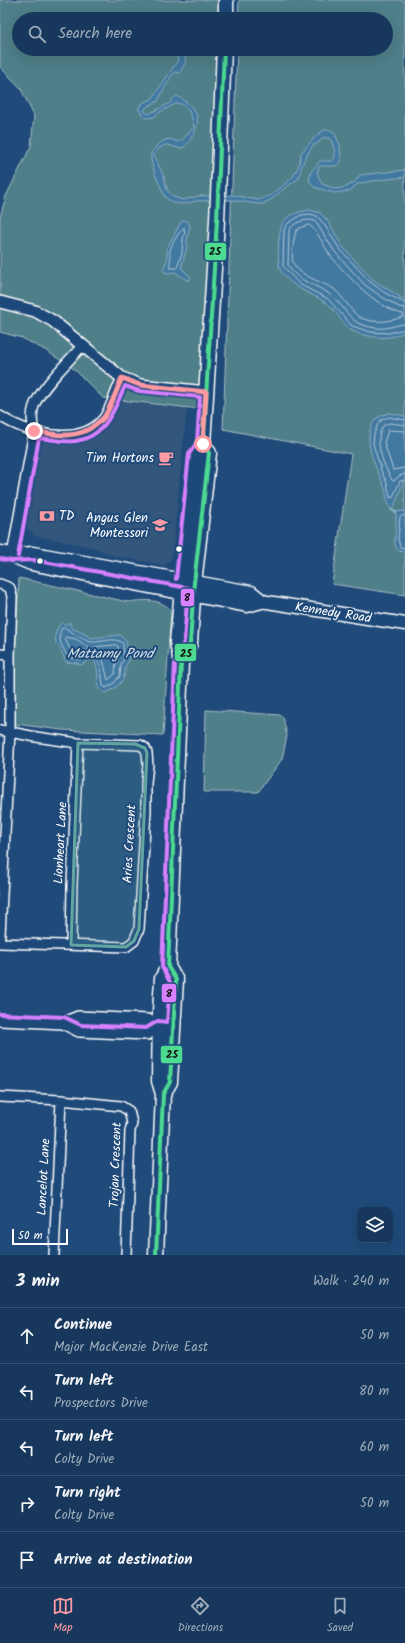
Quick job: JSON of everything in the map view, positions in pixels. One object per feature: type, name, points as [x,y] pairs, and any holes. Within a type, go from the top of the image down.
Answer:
[{"type":"main road","points":[[226,0],[226,12]]},
{"type":"main road","points":[[156,1255],[163,1094],[159,1081],[162,978],[168,967],[181,663],[190,643],[188,587],[209,453],[203,444],[217,221],[224,56]]},
{"type":"main road","name":"Kennedy Road","points":[[6,554],[31,563],[188,587],[247,605],[261,601],[405,624]]},
{"type":"main road","points":[[163,1094],[170,1082],[176,980],[168,967]]},
{"type":"street","points":[[0,302],[34,311],[53,321],[122,378],[140,385],[206,392]]},
{"type":"street","points":[[6,554],[34,431],[32,424],[33,408],[39,396],[82,346]]},
{"type":"street","points":[[0,416],[22,428],[50,434],[75,435],[90,430],[104,418],[122,378]]},
{"type":"street","points":[[0,584],[10,588],[12,597],[10,732],[0,936]]},
{"type":"street","points":[[0,654],[10,655]]},
{"type":"street","name":"Aries Crescent","points":[[0,730],[78,743],[140,745],[145,748],[148,765],[139,929],[134,941],[126,946],[55,946],[0,943]]},
{"type":"street","name":"Lionheart Lane","points":[[71,945],[78,743]]},
{"type":"street","points":[[0,1020],[63,1023],[78,1017],[86,1017],[148,1020],[160,1027]]},
{"type":"street","name":"Trojan Crescent","points":[[0,1097],[61,1100],[121,1106],[129,1112],[131,1116],[126,1255]]},
{"type":"street","name":"Lancelot Lane","points":[[54,1255],[61,1100]]},
{"type":"highlighted area","points":[[78,743],[135,744],[145,748],[147,753],[139,929],[134,941],[126,947],[71,945]]},
{"type":"shaded area","points":[[124,396],[187,407],[172,558],[165,565],[113,556],[96,548],[35,536],[26,528],[40,446],[48,439],[79,441],[102,431]]},
{"type":"green space","points":[[0,0],[233,0],[232,12],[12,12],[12,56],[230,56],[208,410],[103,398],[74,369],[45,350],[22,338],[0,332],[0,217],[6,196],[31,146],[34,116],[20,87],[0,67]]},
{"type":"green space","points":[[239,0],[405,0],[405,595],[332,584],[351,454],[223,429],[237,56],[393,56],[393,12],[238,12]]},
{"type":"green space","points":[[19,578],[128,602],[145,600],[161,603],[171,610],[163,735],[62,730],[15,724],[15,656]]},
{"type":"green space","points":[[206,710],[280,715],[283,717],[287,736],[282,759],[258,792],[204,792]]},
{"type":"water","points":[[177,56],[185,56],[184,66],[180,73],[175,72],[172,75],[157,102],[148,106],[144,110],[149,114],[170,103],[173,98],[177,96],[189,104],[196,114],[196,130],[186,145],[179,148],[165,145],[158,149],[154,155],[164,177],[167,190],[174,197],[183,200],[199,196],[233,195],[258,200],[272,195],[293,177],[299,165],[301,153],[316,136],[324,130],[334,132],[340,145],[341,162],[336,166],[319,166],[317,173],[322,184],[335,189],[346,187],[355,182],[360,175],[405,170],[405,177],[357,184],[350,191],[334,193],[314,187],[309,181],[311,172],[320,161],[332,161],[335,157],[331,139],[324,137],[317,144],[313,145],[304,160],[297,180],[272,199],[262,204],[232,200],[196,201],[184,204],[173,203],[165,197],[155,174],[151,160],[151,153],[157,145],[165,140],[171,139],[177,142],[182,140],[194,127],[191,116],[185,106],[177,103],[154,117],[145,118],[139,110],[139,107],[144,102],[152,99],[178,60]]},
{"type":"water","points":[[310,210],[320,213],[328,221],[342,246],[372,279],[405,300],[405,332],[392,337],[381,337],[363,335],[353,331],[346,326],[329,305],[297,287],[282,273],[279,263],[278,248],[281,226],[286,219],[292,215]]},
{"type":"water","points":[[184,220],[188,221],[190,226],[187,247],[181,268],[191,277],[188,281],[175,272],[166,273],[163,270],[167,260],[167,248],[181,222]]},
{"type":"water","points":[[389,413],[405,416],[405,477],[394,507],[391,510],[383,483],[373,460],[369,443],[371,427],[375,420]]},
{"type":"water","points":[[405,511],[405,552],[397,549],[395,543],[396,512]]},
{"type":"water","name":"Mattamy Pond","points":[[62,622],[64,625],[71,623],[70,625],[73,629],[91,638],[120,635],[126,641],[129,661],[126,666],[123,679],[117,686],[105,693],[102,691],[99,686],[97,667],[93,659],[90,659],[81,665],[66,662],[59,646],[56,644],[57,630]]},
{"type":"waterway","points":[[391,510],[396,512]]},
{"type":"transit line","name":"25","points":[[156,1255],[163,1094],[170,1082],[176,980],[168,967],[181,663],[190,643],[194,583],[209,453],[203,444],[217,221],[224,56]]},
{"type":"transit line","name":"8","points":[[18,556],[39,438],[76,441],[95,434],[108,421],[125,386],[139,391],[200,397],[197,442],[189,454],[176,579]]},
{"type":"transit line","name":"8","points":[[0,559],[12,561],[33,560],[188,588],[184,642],[175,663],[162,967],[170,982],[167,1022],[158,1021],[146,1028],[81,1025],[64,1017],[0,1014]]},
{"type":"place","name":"Tim Hortons","points":[[166,458]]},
{"type":"place","name":"TD","points":[[47,516]]},
{"type":"place","name":"Angus Glen Montessori","points":[[160,525]]},
{"type":"route","points":[[34,431],[50,434],[75,435],[90,430],[104,418],[122,378],[140,385],[173,390],[206,392],[203,444]]}]
